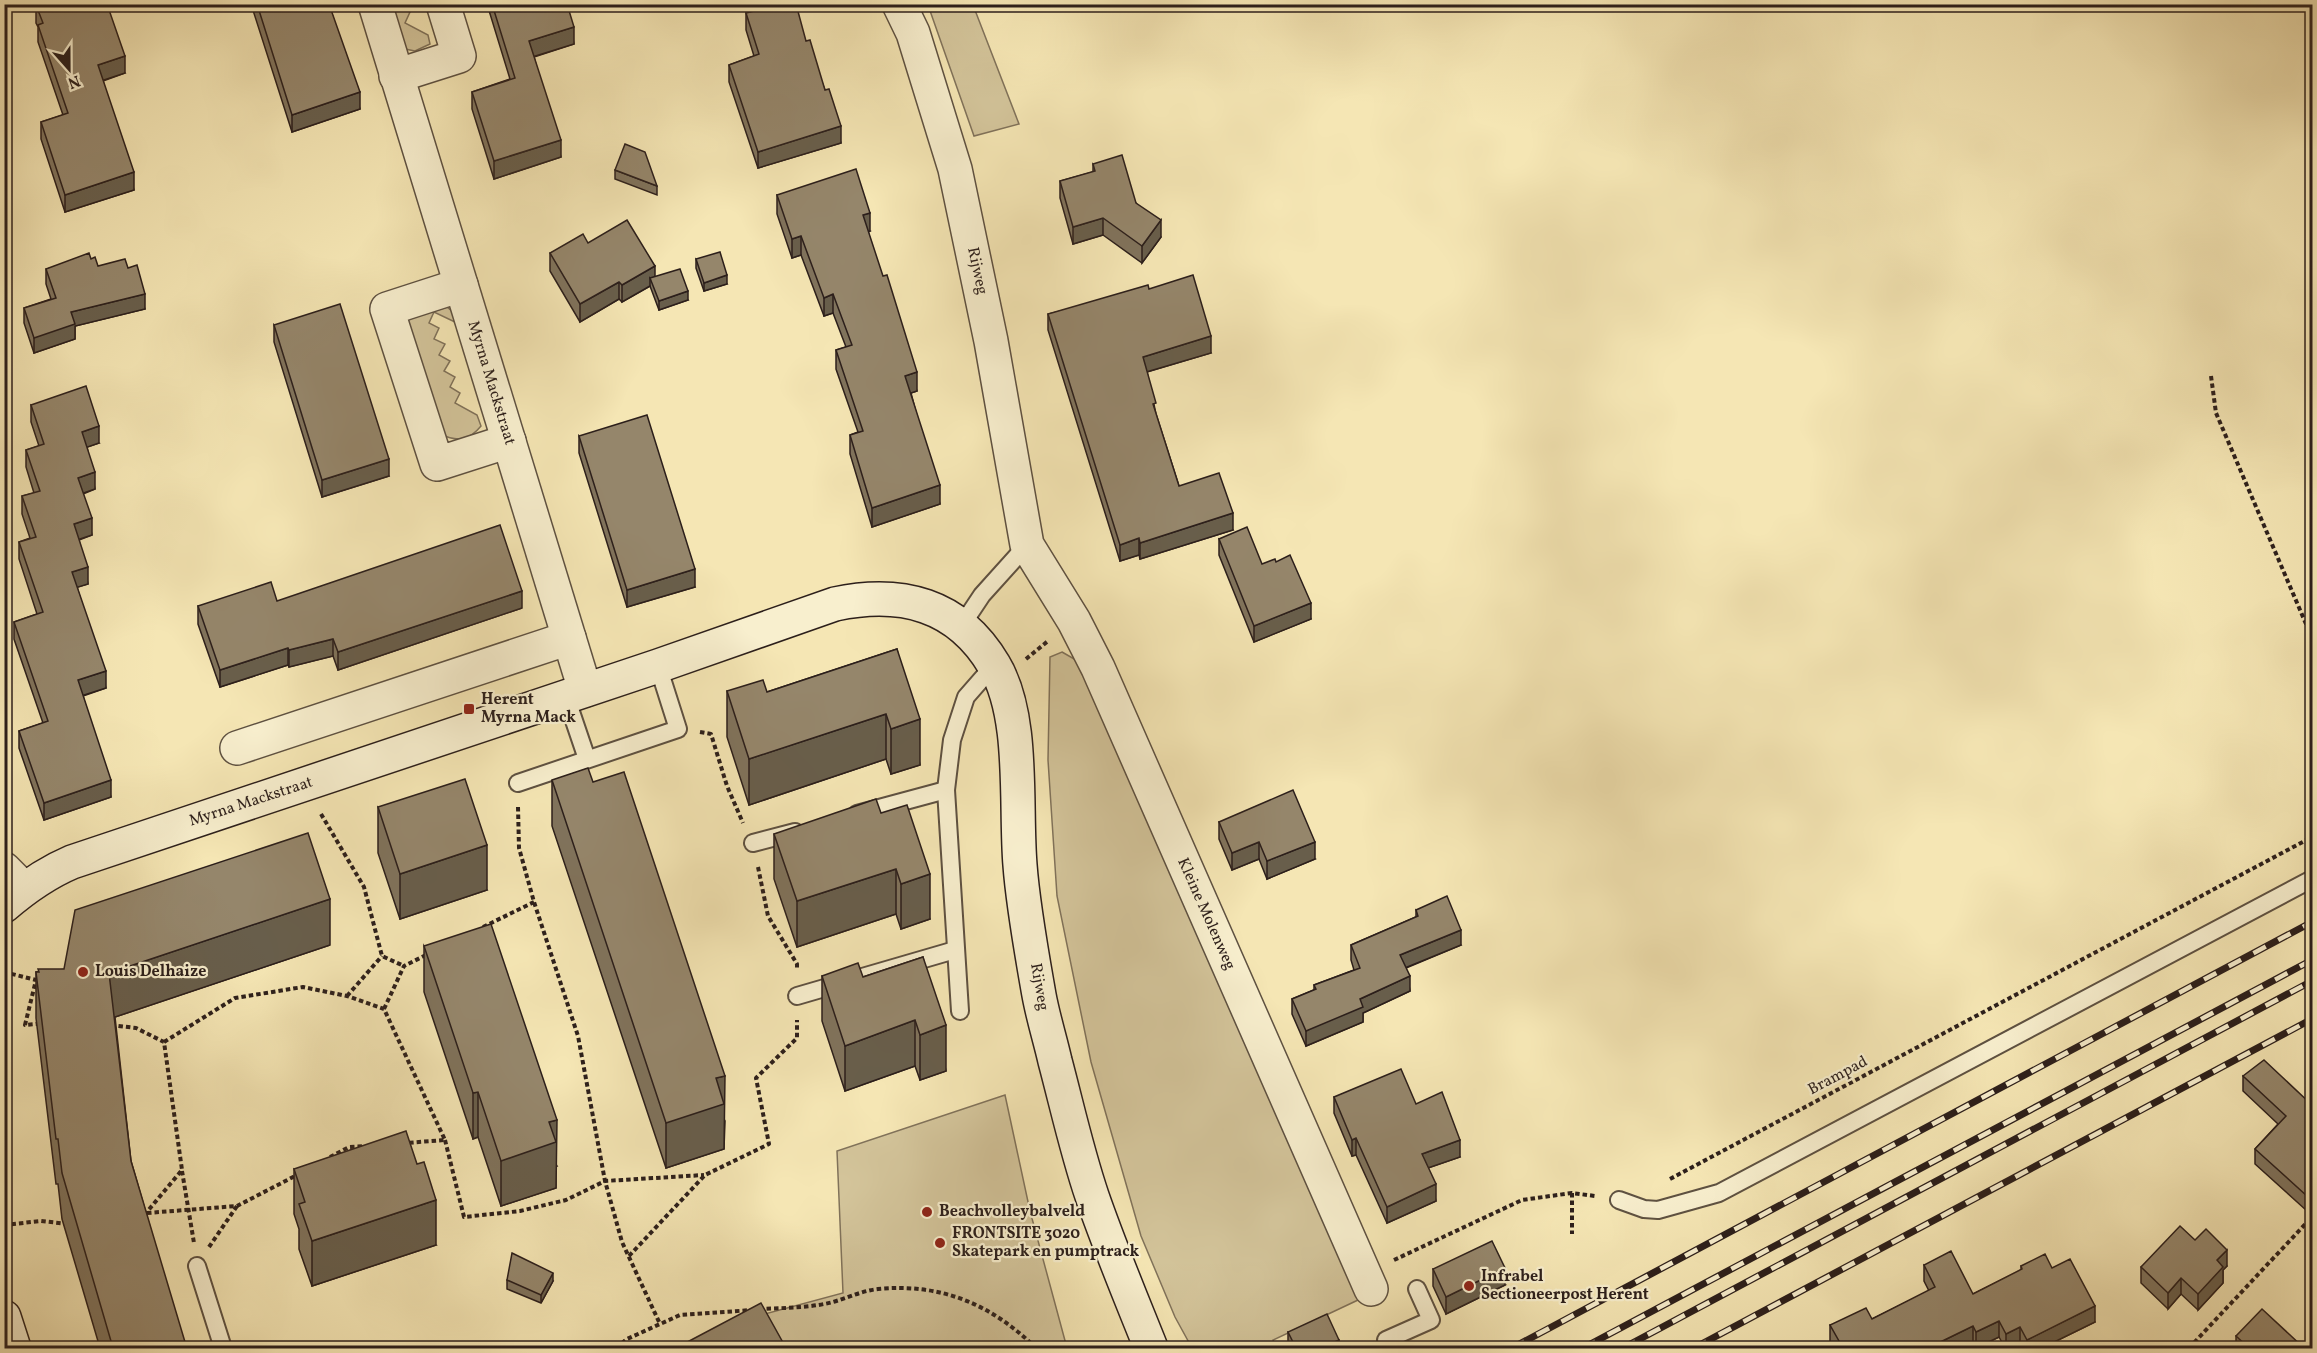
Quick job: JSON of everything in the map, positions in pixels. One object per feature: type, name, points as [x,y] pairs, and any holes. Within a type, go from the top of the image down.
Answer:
[{"type":"street","name":"Myrna Mackstraat","points":[[375,4],[569,638],[576,694]]},
{"type":"street","points":[[396,76],[459,56],[443,4]]},
{"type":"street","name":"Rijweg","points":[[899,4],[913,33],[956,169],[991,341],[1028,545]]},
{"type":"street","points":[[461,285],[387,309],[437,464],[509,441]]},
{"type":"street","name":"Kleine Molenweg","points":[[1028,545],[1074,621],[1098,668],[1371,1289]]},
{"type":"street","name":"Myrna Mackstraat","points":[[11,888],[72,862],[576,694],[835,604],[862,598],[907,600],[926,606],[962,625]]},
{"type":"street","name":"Rijweg","points":[[962,625],[979,642],[1005,686],[1014,723],[1020,867],[1039,996],[1072,1127],[1092,1194],[1115,1260],[1151,1348]]},
{"type":"street","points":[[237,748],[569,638]]},
{"type":"street","points":[[4,1317],[14,1348]]},
{"type":"lane","points":[[962,625],[982,595],[1028,545]]},
{"type":"lane","points":[[960,1011],[946,790],[952,740],[966,697],[994,665]]},
{"type":"lane","points":[[518,783],[678,729],[658,666]]},
{"type":"lane","points":[[576,694],[587,759]]},
{"type":"lane","points":[[843,818],[946,790]]},
{"type":"lane","points":[[753,843],[809,828]]},
{"type":"lane","points":[[1619,1200],[1644,1209],[1658,1210],[1719,1193],[2313,879]]},
{"type":"lane","points":[[797,996],[955,950]]},
{"type":"lane","points":[[197,1266],[223,1348]]},
{"type":"lane","points":[[1386,1340],[1431,1320],[1417,1289]]},
{"type":"path","points":[[2211,376],[2216,413],[2313,638]]},
{"type":"path","points":[[629,1256],[705,1175],[769,1144],[756,1078],[797,1038],[797,964],[768,916],[753,843],[727,786],[711,734],[678,729]]},
{"type":"path","points":[[518,783],[519,848],[534,902],[578,1036],[605,1181],[622,1242],[660,1324]]},
{"type":"path","points":[[321,814],[364,887],[382,956]]},
{"type":"path","name":"Brampad","points":[[1371,1289],[1378,1268],[1522,1200],[1572,1193],[1619,1200],[1650,1190],[2313,837]]},
{"type":"path","points":[[474,932],[534,902]]},
{"type":"path","points":[[384,1009],[404,966],[434,951]]},
{"type":"path","points":[[382,956],[404,966]]},
{"type":"path","points":[[347,996],[382,956]]},
{"type":"path","points":[[4,972],[36,980],[25,1025],[37,1024]]},
{"type":"path","points":[[165,1042],[235,998],[303,987],[347,996],[384,1009],[445,1140],[464,1217],[520,1211],[566,1200],[605,1181],[705,1175]]},
{"type":"path","points":[[110,1025],[135,1028],[165,1042]]},
{"type":"path","points":[[165,1042],[197,1266]]},
{"type":"path","points":[[397,1144],[445,1140]]},
{"type":"path","points":[[329,1158],[350,1147],[373,1146]]},
{"type":"path","points":[[147,1213],[182,1170]]},
{"type":"path","points":[[140,1214],[237,1206],[298,1174]]},
{"type":"path","points":[[1572,1193],[1570,1223],[1572,1234]]},
{"type":"path","points":[[197,1266],[237,1206]]},
{"type":"path","points":[[2189,1348],[2313,1217]]},
{"type":"path","points":[[4,1225],[41,1221],[68,1224]]},
{"type":"path","points":[[616,1348],[627,1339],[680,1315],[825,1304],[876,1289],[922,1289],[956,1297],[990,1310],[1036,1348]]},
{"type":"shaded area","points":[[385,5],[401,5],[400,7],[410,12],[405,23],[428,35],[430,44],[415,51],[405,49]]},
{"type":"shaded area","points":[[928,5],[973,5],[1019,124],[974,136]]},
{"type":"shaded area","points":[[447,307],[453,312],[457,323],[434,312],[429,323],[439,328],[434,339],[445,344],[439,355],[450,361],[444,371],[455,377],[450,387],[460,393],[455,403],[477,415],[481,426],[472,435],[462,439],[440,434],[406,320]]},
{"type":"shaded area","points":[[1062,652],[1090,668],[1246,1022],[1358,1300],[1273,1340],[1277,1348],[1192,1348],[1175,1317],[1141,1236],[1091,1062],[1057,896],[1048,760],[1050,657]]},
{"type":"shaded area","name":"FRONTSITE 3020 Skatepark en pumptrack","points":[[1005,1095],[1030,1211],[1067,1348],[779,1348],[761,1315],[843,1293],[837,1151]]},
{"type":"building","points":[[107,4],[125,56],[98,65],[134,172],[65,195],[41,122],[68,113],[38,25],[43,23],[36,5]]},
{"type":"building","points":[[257,4],[329,4],[360,92],[292,115]]},
{"type":"building","points":[[492,4],[567,4],[574,27],[529,41],[561,140],[494,161],[472,92],[515,78]]},
{"type":"building","points":[[782,4],[796,4],[806,41],[810,40],[825,90],[829,89],[841,126],[758,152],[729,65],[759,54],[746,13]]},
{"type":"building","points":[[625,144],[645,152],[657,186],[615,170]]},
{"type":"building","points":[[1122,155],[1136,203],[1161,220],[1142,246],[1103,218],[1073,227],[1060,181],[1095,171],[1093,164]]},
{"type":"building","points":[[856,169],[870,213],[863,215],[883,276],[887,275],[917,372],[905,376],[940,485],[872,508],[850,435],[863,431],[836,350],[852,345],[833,294],[824,298],[801,236],[792,239],[777,195]]},
{"type":"building","points":[[627,220],[655,266],[622,285],[619,282],[580,304],[550,253],[583,234],[588,243]]},
{"type":"building","points":[[720,252],[727,275],[704,283],[696,259]]},
{"type":"building","points":[[89,253],[91,259],[95,257],[98,266],[125,259],[128,268],[137,265],[145,294],[71,312],[75,324],[34,338],[24,308],[56,298],[46,269]]},
{"type":"building","points":[[680,269],[688,291],[659,301],[650,278]]},
{"type":"building","points":[[1193,275],[1211,336],[1143,357],[1156,403],[1153,404],[1179,486],[1219,473],[1233,513],[1140,543],[1139,538],[1120,545],[1048,314],[1148,285],[1149,289]]},
{"type":"building","points":[[340,304],[389,459],[322,480],[274,325]]},
{"type":"building","points":[[86,386],[99,426],[82,432],[95,472],[78,478],[92,518],[74,524],[88,567],[72,572],[106,671],[78,680],[111,780],[44,803],[19,731],[48,721],[14,622],[43,612],[19,542],[36,537],[22,496],[40,491],[26,450],[44,444],[31,405]]},
{"type":"building","points":[[647,415],[695,569],[627,590],[579,436]]},
{"type":"building","points":[[500,525],[522,591],[338,652],[333,639],[289,650],[288,648],[220,670],[198,606],[271,582],[277,601]]},
{"type":"building","points":[[1247,527],[1262,564],[1275,559],[1276,562],[1290,555],[1311,603],[1254,626],[1219,539]]},
{"type":"building","points":[[897,649],[920,719],[891,729],[886,714],[749,759],[727,691],[763,680],[767,692]]},
{"type":"building","points":[[588,768],[593,782],[624,772],[725,1076],[716,1078],[724,1104],[666,1123],[552,780]]},
{"type":"building","points":[[465,779],[487,845],[400,874],[378,807]]},
{"type":"building","points":[[1293,790],[1315,842],[1267,861],[1259,842],[1232,853],[1219,822]]},
{"type":"building","points":[[876,799],[881,813],[907,805],[930,874],[901,884],[896,869],[797,901],[774,834]]},
{"type":"building","points":[[308,833],[330,899],[109,973],[131,1161],[185,1342],[161,1348],[113,1348],[62,1173],[36,972],[39,972],[38,969],[64,969],[75,910]]},
{"type":"building","points":[[1447,896],[1461,930],[1400,955],[1410,976],[1360,999],[1363,1007],[1306,1031],[1292,999],[1316,989],[1314,985],[1360,968],[1351,945],[1418,916],[1416,910]]},
{"type":"building","points":[[491,924],[557,1120],[549,1122],[556,1142],[501,1161],[478,1092],[473,1093],[424,946]]},
{"type":"building","points":[[923,957],[946,1025],[920,1035],[915,1020],[845,1046],[822,976],[858,963],[863,977]]},
{"type":"building","points":[[2264,1060],[2313,1106],[2313,1147],[2311,1149],[2313,1151],[2313,1191],[2307,1196],[2255,1149],[2286,1116],[2243,1076]]},
{"type":"building","points":[[1401,1069],[1416,1104],[1442,1092],[1460,1140],[1422,1154],[1436,1184],[1387,1207],[1356,1138],[1352,1140],[1334,1097]]},
{"type":"building","points":[[406,1131],[417,1164],[424,1162],[436,1200],[312,1241],[299,1204],[305,1202],[294,1169]]},
{"type":"building","points":[[2180,1226],[2195,1240],[2206,1229],[2227,1250],[2217,1260],[2223,1267],[2198,1294],[2181,1278],[2168,1293],[2141,1267]]},
{"type":"building","points":[[1492,1241],[1505,1268],[1446,1297],[1433,1269]]},
{"type":"building","points":[[1951,1251],[1973,1294],[2022,1269],[2021,1266],[2045,1254],[2052,1268],[2070,1259],[2095,1306],[2027,1340],[2020,1327],[2006,1334],[1999,1321],[1976,1332],[1973,1326],[1928,1348],[1843,1348],[1830,1325],[1866,1308],[1872,1319],[1935,1287],[1924,1265]]},
{"type":"building","points":[[512,1253],[553,1273],[541,1295],[507,1280]]},
{"type":"building","points":[[761,1303],[786,1348],[676,1348]]},
{"type":"building","points":[[2262,1309],[2304,1348],[2246,1348],[2248,1347],[2236,1336]]},
{"type":"building","points":[[1327,1314],[1339,1340],[1321,1348],[1296,1348],[1288,1332]]},
{"type":"railway","points":[[1512,1348],[2312,922]]},
{"type":"railway","points":[[1583,1348],[2312,960]]},
{"type":"railway","points":[[1623,1348],[2312,981]]},
{"type":"railway","points":[[1694,1348],[2312,1019]]},
{"type":"place","name":"Herent Myrna Mack","points":[[469,709]]},
{"type":"place","name":"Louis Delhaize","points":[[83,972]]},
{"type":"place","name":"Beachvolleybalveld","points":[[927,1212]]},
{"type":"place","name":"FRONTSITE 3020 Skatepark en pumptrack","points":[[940,1243]]},
{"type":"place","name":"Infrabel Sectioneerpost Herent","points":[[1469,1286]]}]
